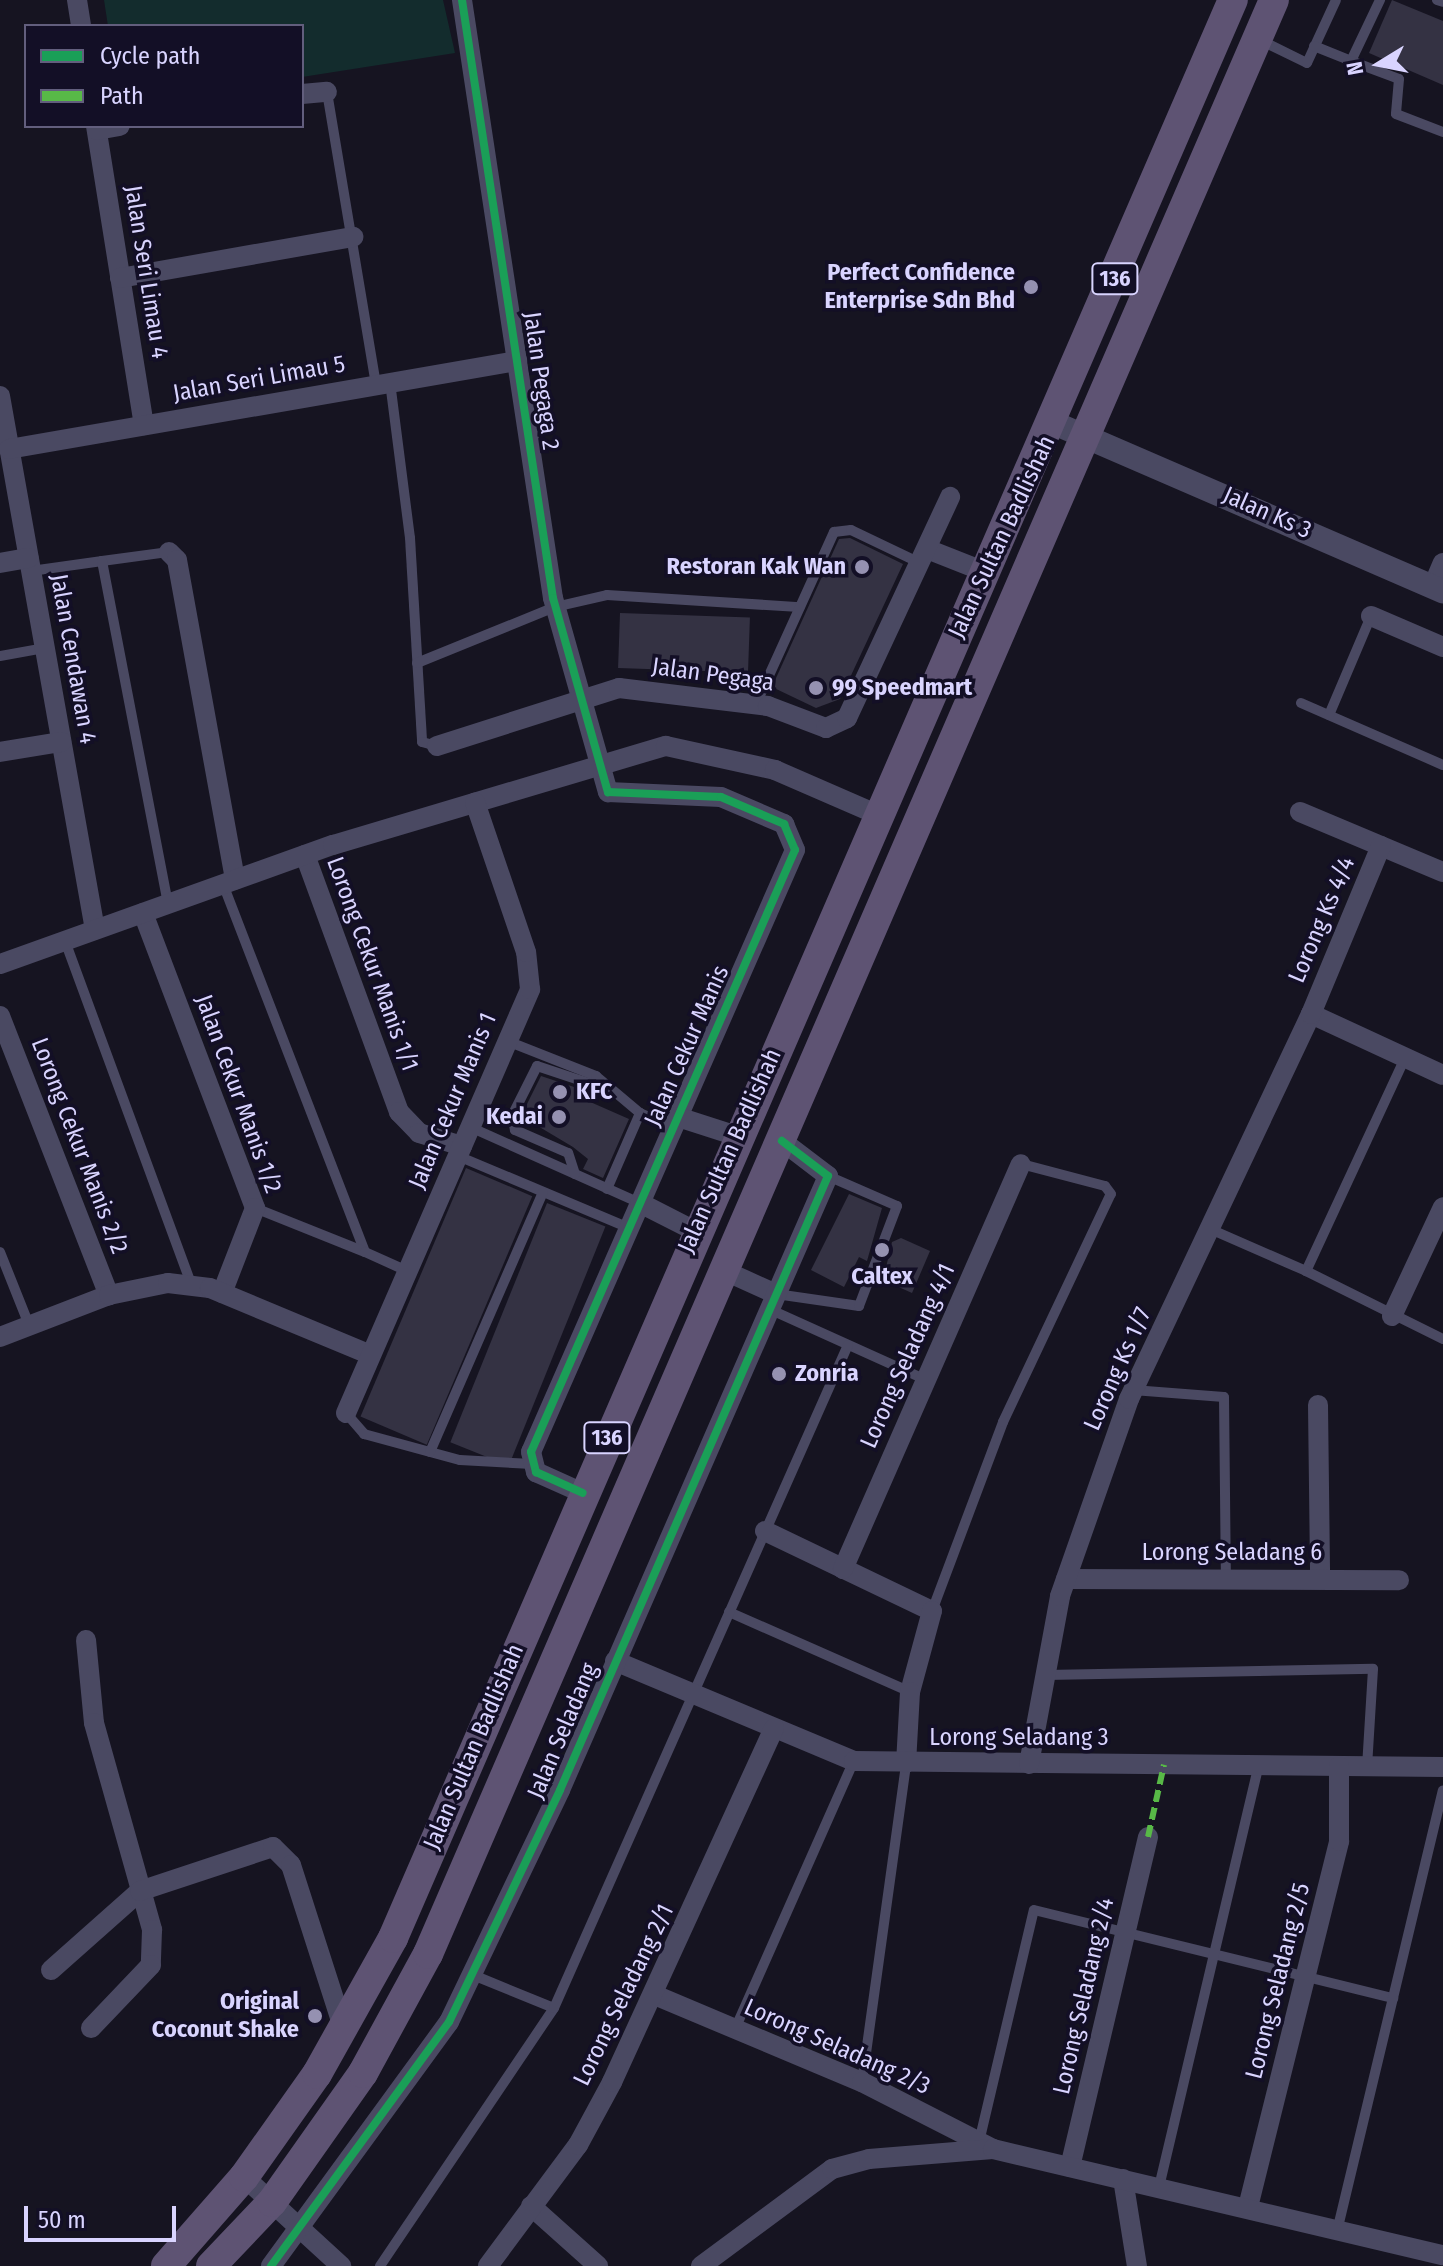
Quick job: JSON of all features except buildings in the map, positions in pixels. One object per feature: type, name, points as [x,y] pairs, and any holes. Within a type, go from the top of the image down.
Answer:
[{"type":"main road","name":"Jalan Sultan Badlishah","points":[[166,2266],[244,2177],[345,2033],[583,1493],[876,814],[1054,423],[1233,0]]},
{"type":"main road","name":"Jalan Sultan Badlishah","points":[[211,2266],[272,2202],[363,2073],[428,1954],[1091,436],[1274,0]]},
{"type":"street","points":[[77,0],[81,24]]},
{"type":"street","name":"Jalan Pegaga 2","points":[[462,0],[555,607],[602,762],[608,792]]},
{"type":"street","points":[[304,94],[327,92]]},
{"type":"street","name":"Jalan Seri Limau 4","points":[[97,128],[144,425]]},
{"type":"street","points":[[120,278],[353,237]]},
{"type":"street","name":"Jalan Seri Limau 5","points":[[9,449],[517,361]]},
{"type":"street","name":"Jalan Cendawan 4","points":[[0,396],[95,930]]},
{"type":"street","name":"Jalan Ks 3","points":[[1054,423],[1091,436],[1438,589]]},
{"type":"street","name":"Jalan Pegaga","points":[[437,746],[619,688],[756,704],[826,728],[847,718],[950,497]]},
{"type":"street","points":[[169,552],[177,560],[229,882]]},
{"type":"street","points":[[924,556],[985,572]]},
{"type":"street","points":[[0,563],[30,565]]},
{"type":"street","points":[[1438,589],[1443,563]]},
{"type":"street","points":[[1371,616],[1443,647]]},
{"type":"street","points":[[0,752],[61,742]]},
{"type":"street","points":[[0,964],[305,855],[602,762],[666,746],[721,752],[876,814]]},
{"type":"street","name":"Jalan Cekur Manis","points":[[532,1458],[793,841],[784,824],[721,797],[608,792]]},
{"type":"street","name":"Jalan Cekur Manis 1","points":[[346,1413],[507,1041],[531,974],[475,802]]},
{"type":"street","points":[[1300,812],[1443,872]]},
{"type":"street","name":"Lorong Ks 4/4","points":[[1311,1014],[1381,846]]},
{"type":"street","name":"Lorong Cekur Manis 1/1","points":[[305,855],[399,1112],[419,1133],[463,1143]]},
{"type":"street","name":"Jalan Cekur Manis 1/2","points":[[143,913],[255,1208],[222,1293]]},
{"type":"street","points":[[1311,1014],[1443,1075]]},
{"type":"street","name":"Lorong Ks 1/7","points":[[1029,1764],[1066,1579],[1133,1390],[1311,1014]]},
{"type":"street","name":"Lorong Cekur Manis 2/2","points":[[0,1016],[109,1295]]},
{"type":"street","points":[[675,1122],[737,1136]]},
{"type":"street","points":[[782,1141],[828,1176]]},
{"type":"street","name":"Lorong Seladang 4/1","points":[[843,1569],[1021,1164]]},
{"type":"street","name":"Jalan Seladang","points":[[271,2266],[302,2228],[449,2022],[615,1661],[828,1176]]},
{"type":"street","points":[[640,1203],[695,1231]]},
{"type":"street","points":[[1392,1316],[1443,1207]]},
{"type":"street","points":[[725,1271],[773,1302]]},
{"type":"street","points":[[0,1337],[109,1295],[168,1283],[222,1293],[371,1355]]},
{"type":"street","points":[[1318,1405],[1320,1579]]},
{"type":"street","points":[[532,1458],[583,1493]]},
{"type":"street","points":[[765,1531],[932,1611],[910,1692],[906,1763]]},
{"type":"street","name":"Lorong Seladang 6","points":[[1066,1579],[1399,1580]]},
{"type":"street","points":[[86,1640],[94,1723],[152,1930],[151,1965],[91,2028]]},
{"type":"street","name":"Lorong Seladang 3","points":[[615,1661],[854,1761],[1443,1767]]},
{"type":"street","name":"Lorong Seladang 2/1","points":[[488,2266],[578,2145],[657,1996],[774,1728]]},
{"type":"street","name":"Lorong Seladang 2/5","points":[[1248,2207],[1339,1841],[1339,1766]]},
{"type":"street","name":"Lorong Seladang 2/4","points":[[1070,2167],[1148,1837]]},
{"type":"street","points":[[51,1970],[140,1891],[252,1850],[283,1852],[345,2033]]},
{"type":"street","name":"Lorong Seladang 2/3","points":[[657,1996],[862,2082],[986,2146]]},
{"type":"street","points":[[701,2266],[832,2169],[869,2159],[986,2146],[1338,2227],[1443,2255]]},
{"type":"street","points":[[244,2177],[341,2266]]},
{"type":"street","points":[[1123,2179],[1137,2266]]},
{"type":"street","points":[[531,2206],[598,2266]]},
{"type":"lane","points":[[1257,39],[1307,63],[1336,0]]},
{"type":"lane","points":[[1351,61],[1380,0]]},
{"type":"lane","points":[[1437,0],[1443,2]]},
{"type":"lane","points":[[1314,46],[1399,79],[1396,114],[1443,132]]},
{"type":"lane","points":[[327,92],[383,383],[417,663],[422,742],[437,746]]},
{"type":"lane","points":[[756,704],[800,607],[841,528],[924,556]]},
{"type":"lane","points":[[30,565],[102,561],[169,552]]},
{"type":"lane","points":[[102,561],[168,904]]},
{"type":"lane","points":[[417,663],[555,607],[607,595],[800,607]]},
{"type":"lane","points":[[1329,715],[1371,616]]},
{"type":"lane","points":[[0,656],[45,648]]},
{"type":"lane","points":[[1301,703],[1443,765]]},
{"type":"lane","points":[[229,882],[365,1252]]},
{"type":"lane","points":[[65,941],[192,1286]]},
{"type":"lane","points":[[507,1041],[596,1076],[606,1089]]},
{"type":"lane","points":[[1306,1271],[1405,1058]]},
{"type":"lane","points":[[575,1174],[568,1153],[515,1130],[512,1116],[537,1066],[606,1089],[640,1113],[675,1122]]},
{"type":"lane","points":[[607,1189],[640,1113]]},
{"type":"lane","points":[[463,1143],[575,1174],[640,1203]]},
{"type":"lane","points":[[463,1143],[543,1192],[629,1228]]},
{"type":"lane","points":[[932,1611],[1003,1422],[1111,1194],[1021,1164]]},
{"type":"lane","points":[[773,1302],[859,1306],[897,1206],[828,1176]]},
{"type":"lane","points":[[430,1452],[543,1192]]},
{"type":"lane","points":[[255,1208],[407,1271]]},
{"type":"lane","points":[[1210,1229],[1306,1271],[1443,1339]]},
{"type":"lane","points":[[0,1252],[29,1325]]},
{"type":"lane","points":[[773,1302],[848,1345],[926,1380]]},
{"type":"lane","points":[[380,2266],[554,2008],[848,1345]]},
{"type":"lane","points":[[1133,1390],[1224,1397],[1226,1578]]},
{"type":"lane","points":[[346,1413],[364,1434],[430,1452],[509,1468],[532,1458]]},
{"type":"lane","points":[[729,1612],[910,1692]]},
{"type":"lane","points":[[1046,1675],[1373,1669],[1367,1766]]},
{"type":"lane","points":[[735,2029],[854,1761]]},
{"type":"lane","points":[[862,2082],[906,1763]]},
{"type":"lane","points":[[1159,2187],[1259,1765]]},
{"type":"lane","points":[[1338,2227],[1443,1790]]},
{"type":"lane","points":[[986,2146],[1034,1910],[1393,1998]]},
{"type":"lane","points":[[473,1975],[554,2008]]},
{"type":"green space","points":[[104,0],[443,0],[455,53],[304,77],[304,24],[108,24]]},
{"type":"marked path","points":[[1148,1837],[1164,1765]]},
{"type":"cycle path","points":[[462,0],[553,598],[608,792],[721,797],[784,824],[795,850],[531,1452],[536,1472],[583,1493]]},
{"type":"cycle path","points":[[271,2266],[449,2022],[560,1790],[828,1176],[782,1141]]},
{"type":"place","name":"Perfect Confidence Enterprise Sdn Bhd","points":[[1031,287]]},
{"type":"place","name":"Restoran Kak Wan","points":[[862,567]]},
{"type":"place","name":"99 Speedmart","points":[[816,688]]},
{"type":"place","name":"KFC","points":[[560,1092]]},
{"type":"place","name":"Kedai","points":[[559,1117]]},
{"type":"place","name":"Caltex","points":[[882,1250]]},
{"type":"place","name":"Zonria","points":[[779,1374]]},
{"type":"place","name":"Original Coconut Shake","points":[[315,2016]]}]
